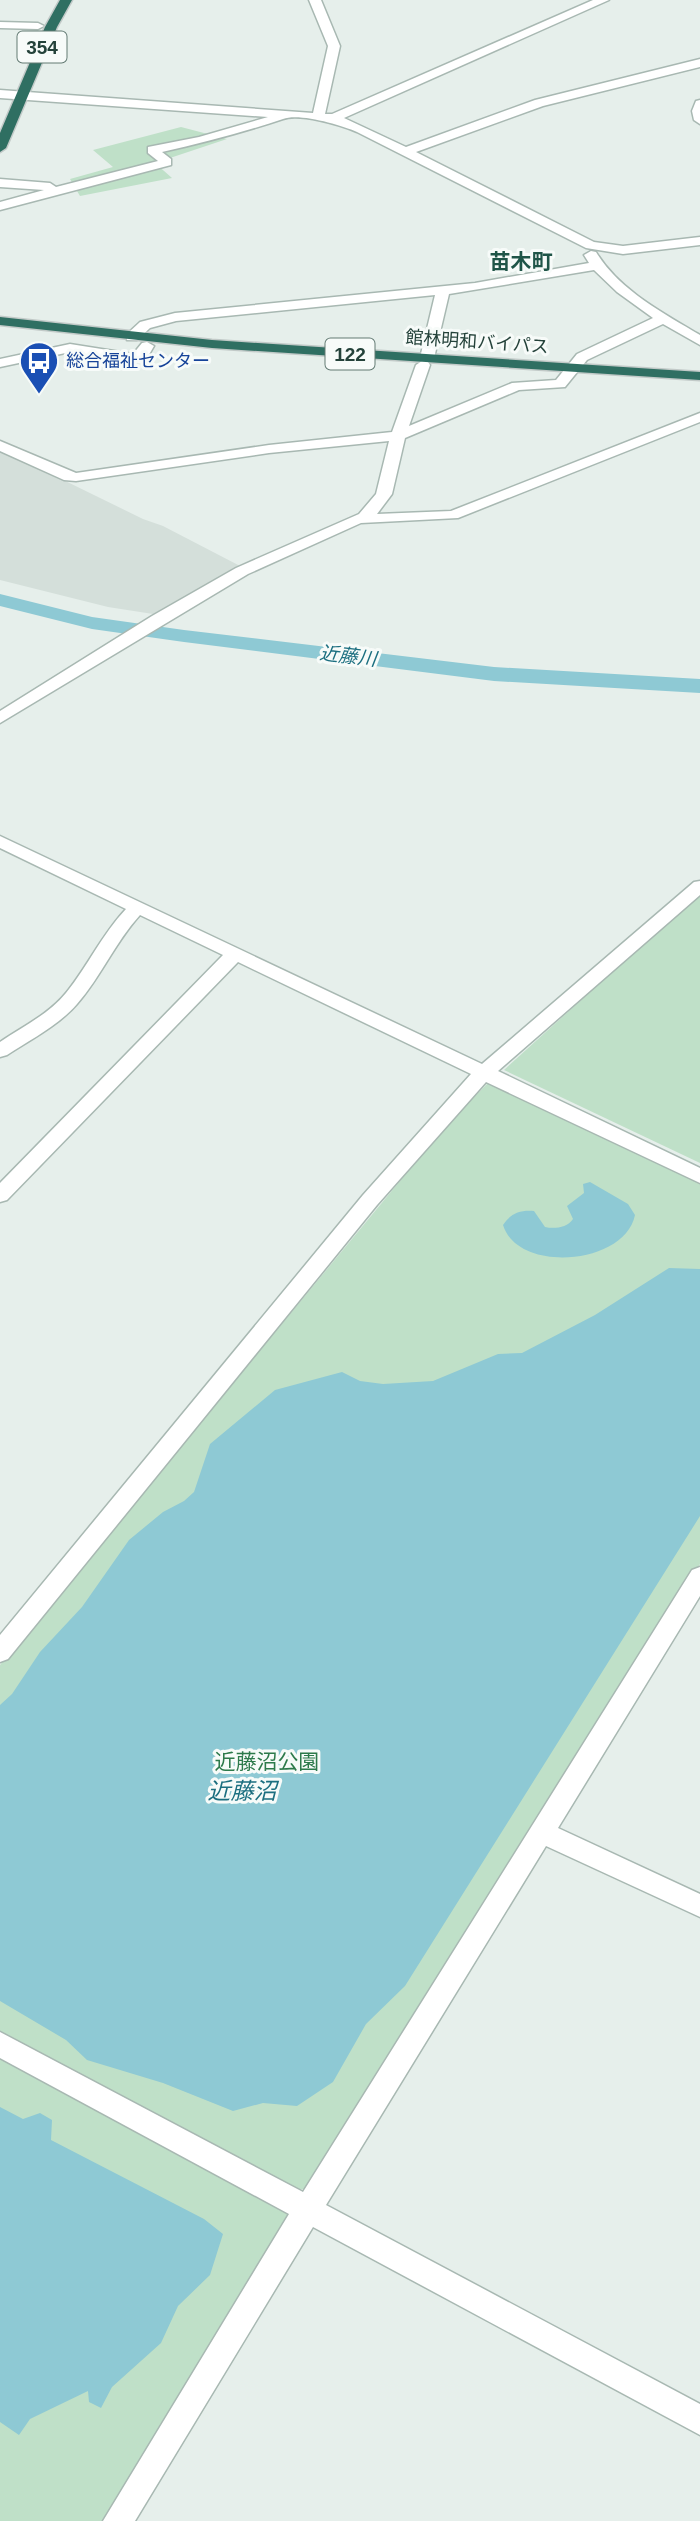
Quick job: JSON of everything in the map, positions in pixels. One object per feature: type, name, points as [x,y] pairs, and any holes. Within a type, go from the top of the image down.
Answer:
[{"type":"highway","name":"354","points":[[23,60],[53,0]]},
{"type":"highway","name":"354","points":[[0,148],[51,27],[66,0]]},
{"type":"highway","name":"館林明和バイパス","points":[[0,321],[132,337],[700,383]]},
{"type":"highway","name":"館林明和バイパス","points":[[0,328],[147,346],[425,361]]},
{"type":"highway","name":"館林明和バイパス","points":[[571,371],[700,376]]},
{"type":"street","points":[[315,0],[335,48],[328,71],[327,93],[318,115]]},
{"type":"street","points":[[334,118],[603,0]]},
{"type":"street","points":[[0,25],[38,26]]},
{"type":"street","points":[[407,151],[539,103],[602,85],[700,63]]},
{"type":"street","points":[[686,68],[700,79]]},
{"type":"street","points":[[6,94],[334,118],[407,151],[590,254],[663,319],[700,341]]},
{"type":"street","points":[[700,104],[700,120]]},
{"type":"street","points":[[0,206],[169,161],[152,150],[201,140],[292,113]]},
{"type":"street","points":[[0,183],[69,188]]},
{"type":"street","points":[[132,337],[145,325],[174,317],[443,291],[590,254],[700,241]]},
{"type":"street","points":[[0,718],[155,621],[242,571],[365,517],[384,494],[398,436],[425,361],[443,291]]},
{"type":"street","points":[[0,445],[71,478],[293,446],[398,436],[510,389],[522,386],[555,386],[564,382],[582,357],[663,319]]},
{"type":"street","points":[[0,363],[70,348],[134,358],[142,355],[147,346]]},
{"type":"street","points":[[365,517],[453,515],[700,417]]},
{"type":"street","points":[[0,841],[700,1176]]},
{"type":"street","points":[[0,1651],[276,1318],[370,1200],[469,1086],[700,886]]},
{"type":"street","points":[[0,1051],[67,1004],[120,926],[137,908]]},
{"type":"street","points":[[0,1195],[234,955]]},
{"type":"street","points":[[118,2521],[700,1576]]},
{"type":"street","points":[[541,1832],[700,1906]]},
{"type":"street","points":[[0,2044],[700,2420]]},
{"type":"shaded area","points":[[0,449],[143,519],[163,526],[242,567],[153,614],[108,607],[0,580]]},
{"type":"green space","points":[[181,127],[227,139],[155,163],[172,178],[80,196],[70,179],[113,167],[93,150]]},
{"type":"green space","points":[[700,892],[700,1163],[504,1070]]},
{"type":"green space","name":"近藤沼","points":[[488,1083],[700,1182],[700,1564],[312,2188],[297,2190],[0,2032],[0,1665],[447,1124]]},
{"type":"green space","points":[[0,2057],[284,2208],[292,2221],[104,2521],[0,2521]]},
{"type":"water","points":[[590,1182],[628,1204],[635,1215],[627,1232],[612,1245],[593,1253],[549,1257],[529,1251],[513,1241],[503,1225],[513,1215],[534,1211],[545,1227],[564,1226],[573,1219],[567,1206],[584,1193],[583,1184]]},
{"type":"water","name":"近藤沼","points":[[669,1268],[700,1269],[700,1516],[405,1986],[366,2024],[333,2082],[297,2106],[263,2103],[233,2111],[163,2083],[87,2060],[66,2040],[0,2001],[0,1705],[12,1694],[40,1652],[82,1607],[129,1540],[163,1512],[184,1501],[194,1492],[210,1444],[275,1390],[342,1372],[360,1381],[383,1384],[433,1381],[498,1354],[522,1353],[595,1315]]},
{"type":"water","points":[[0,2107],[23,2119],[40,2113],[52,2120],[51,2140],[204,2219],[223,2234],[210,2275],[178,2306],[161,2343],[112,2387],[101,2408],[89,2402],[88,2391],[30,2419],[19,2435],[0,2422]]},
{"type":"waterway","name":"近藤川","points":[[0,600],[92,623],[184,636],[494,674],[700,686]]},
{"type":"place","name":"総合福祉センター","points":[[39,395]]},
{"type":"district","name":"苗木町","points":[[521,261]]},
{"type":"park label","name":"近藤沼公園","points":[[267,1761]]}]
